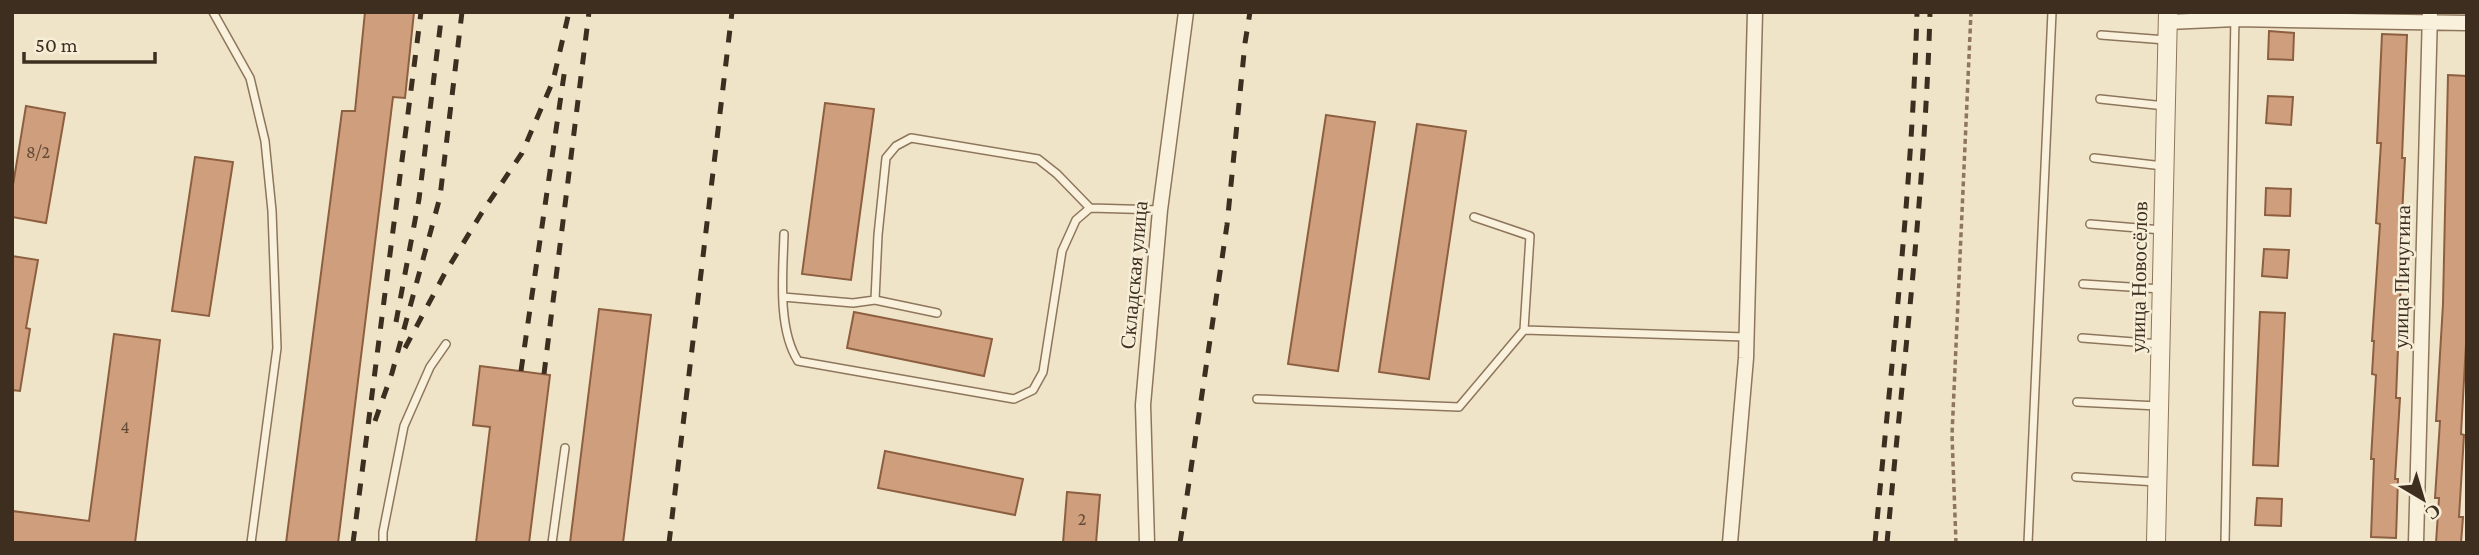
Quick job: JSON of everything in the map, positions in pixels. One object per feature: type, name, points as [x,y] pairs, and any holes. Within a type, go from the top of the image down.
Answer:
[{"type":"street","name":"Складская улица","points":[[1147,543],[1143,405],[1160,211],[1186,12]]},
{"type":"street","points":[[1731,543],[1746,337],[1755,12]]},
{"type":"street","points":[[2168,25],[2235,15],[2430,17],[2467,23]]},
{"type":"street","name":"улица Пичугина","points":[[2416,543],[2430,17]]},
{"type":"street","name":"улица Новосёлов","points":[[2156,543],[2168,25]]},
{"type":"lane","points":[[213,12],[250,78],[265,141],[272,211],[277,348],[251,543]]},
{"type":"lane","points":[[2028,543],[2052,12]]},
{"type":"lane","points":[[2225,543],[2235,15]]},
{"type":"lane","points":[[2101,35],[2168,25]]},
{"type":"lane","points":[[2100,99],[2166,106]]},
{"type":"lane","points":[[875,300],[886,158],[896,146],[911,138],[1038,159],[1057,174],[1090,208]]},
{"type":"lane","points":[[2094,158],[2164,166]]},
{"type":"lane","points":[[784,234],[783,297],[790,348],[798,361],[1014,399],[1033,390],[1043,372],[1062,251],[1076,220],[1090,208],[1160,211]]},
{"type":"lane","points":[[1257,399],[1459,407],[1524,330],[1530,236],[1474,217]]},
{"type":"lane","points":[[2090,224],[2163,230]]},
{"type":"lane","points":[[2083,284],[2162,290]]},
{"type":"lane","points":[[783,297],[853,303],[875,300],[937,313]]},
{"type":"lane","points":[[1524,330],[1746,337]]},
{"type":"lane","points":[[2082,338],[2161,344]]},
{"type":"lane","points":[[383,543],[404,426],[430,368],[446,344]]},
{"type":"lane","points":[[2077,402],[2159,406]]},
{"type":"lane","points":[[552,543],[565,448]]},
{"type":"lane","points":[[2076,477],[2157,482]]},
{"type":"path","points":[[1956,543],[1952,435],[1971,12]]},
{"type":"building","points":[[365,12],[414,12],[405,98],[393,97],[338,543],[286,543],[342,111],[355,111]]},
{"type":"building","points":[[2269,31],[2294,33],[2293,60],[2268,59]]},
{"type":"building","points":[[2382,34],[2407,35],[2402,158],[2405,158],[2401,235],[2404,235],[2397,348],[2396,398],[2400,398],[2395,479],[2398,479],[2396,538],[2371,537],[2374,459],[2371,459],[2376,375],[2372,374],[2372,341],[2380,224],[2376,223],[2381,143],[2377,143]]},
{"type":"building","points":[[2448,75],[2467,76],[2467,326],[2461,434],[2464,435],[2459,517],[2463,517],[2461,543],[2436,543],[2439,498],[2435,498],[2440,421],[2436,421],[2443,304]]},
{"type":"building","points":[[2268,96],[2293,97],[2291,125],[2266,123]]},
{"type":"building","points":[[825,103],[874,109],[851,280],[802,274]]},
{"type":"building","points":[[26,106],[65,113],[46,223],[12,217],[12,191]]},
{"type":"building","points":[[1326,115],[1375,122],[1338,371],[1288,364]]},
{"type":"building","points":[[1417,124],[1466,131],[1429,379],[1379,372]]},
{"type":"building","points":[[195,157],[233,162],[209,316],[172,311]]},
{"type":"building","points":[[2266,188],[2291,189],[2290,216],[2265,215]]},
{"type":"building","points":[[2264,249],[2289,250],[2287,278],[2262,276]]},
{"type":"building","points":[[12,256],[38,260],[26,328],[30,329],[20,391],[12,390]]},
{"type":"building","points":[[599,309],[651,315],[623,543],[570,543]]},
{"type":"building","points":[[854,312],[992,339],[984,376],[847,348]]},
{"type":"building","points":[[2260,312],[2285,313],[2278,466],[2253,465]]},
{"type":"building","points":[[114,334],[160,340],[135,543],[12,543],[12,511],[89,521]]},
{"type":"building","points":[[480,366],[550,375],[529,543],[476,543],[490,427],[473,425]]},
{"type":"building","points":[[885,451],[1023,479],[1015,515],[878,488]]},
{"type":"building","points":[[1067,492],[1100,495],[1096,543],[1063,543]]},
{"type":"building","points":[[2257,498],[2282,499],[2281,526],[2255,525]]},
{"type":"railway","points":[[353,543],[421,12]]},
{"type":"railway","points":[[396,322],[419,199],[442,12]]},
{"type":"railway","points":[[375,421],[392,373],[440,197],[462,12]]},
{"type":"railway","points":[[405,348],[445,273],[522,153],[553,81],[569,12]]},
{"type":"railway","points":[[544,374],[589,12]]},
{"type":"railway","points":[[669,543],[732,12]]},
{"type":"railway","points":[[1180,543],[1227,225],[1250,12]]},
{"type":"railway","points":[[1875,543],[1906,212],[1917,12]]},
{"type":"railway","points":[[1887,543],[1918,212],[1930,12]]},
{"type":"railway","points":[[521,371],[565,68]]}]
